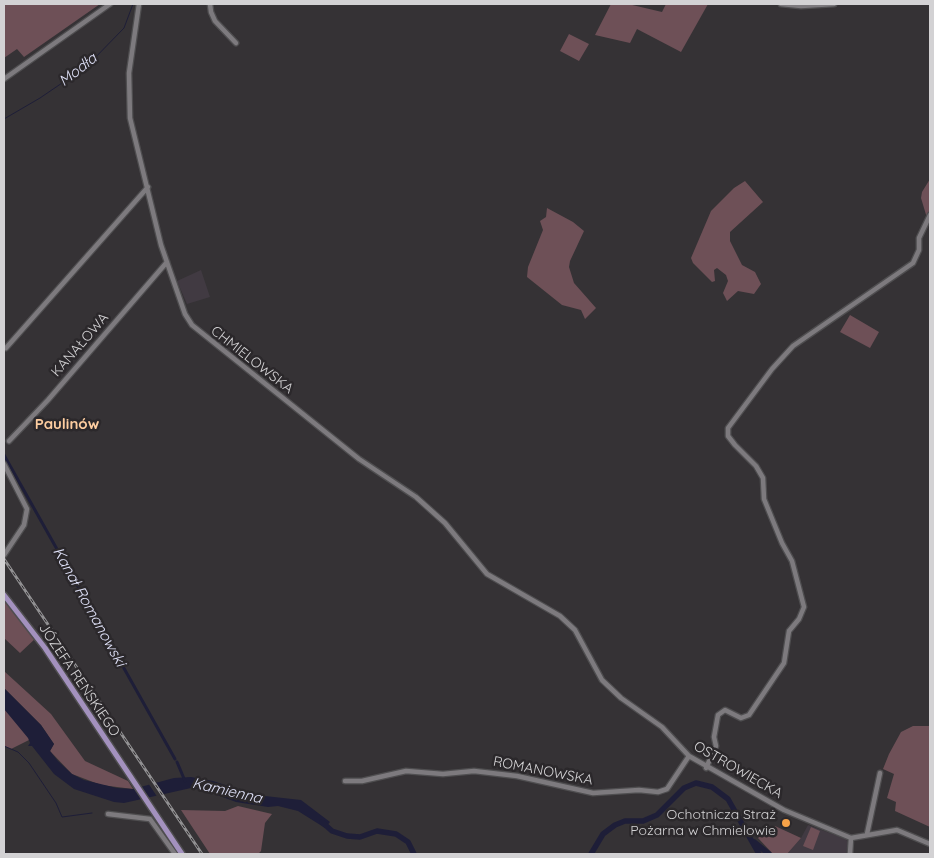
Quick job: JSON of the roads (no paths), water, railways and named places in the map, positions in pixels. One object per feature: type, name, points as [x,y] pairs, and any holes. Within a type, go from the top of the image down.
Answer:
[{"type":"main road","name":"JÓZEFA REŃSKIEGO","points":[[4,595],[45,648],[182,854]]},
{"type":"street","points":[[4,79],[110,4]]},
{"type":"street","name":"CHMIELOWSKA","points":[[139,4],[129,73],[129,109],[133,134],[167,262],[187,319],[194,328],[359,459],[416,497]]},
{"type":"street","points":[[210,4],[215,21],[236,43]]},
{"type":"street","points":[[784,4],[834,4]]},
{"type":"street","points":[[6,348],[148,188]]},
{"type":"street","points":[[706,768],[715,752],[714,731],[718,715],[725,710],[741,718],[749,715],[784,663],[788,636],[804,607],[792,561],[765,504],[761,473],[735,445],[726,431],[772,368],[793,346],[913,263],[919,250],[919,238],[930,215]]},
{"type":"street","name":"KANAŁOWA","points":[[9,441],[48,400],[167,262]]},
{"type":"street","points":[[4,464],[27,509],[24,525],[4,555]]},
{"type":"street","name":"OSTROWIECKA","points":[[416,497],[445,523],[487,574],[543,604],[566,620],[575,630],[602,680],[621,698],[662,727],[689,756],[706,768],[784,810],[851,838]]},
{"type":"street","name":"ROMANOWSKA","points":[[345,781],[362,780],[406,771],[443,774],[474,771],[517,776],[593,793],[639,790],[658,792],[667,789],[689,756]]},
{"type":"street","points":[[867,834],[880,773]]},
{"type":"street","points":[[108,814],[150,819],[175,854]]},
{"type":"street","points":[[850,854],[851,838],[897,830],[930,844]]},
{"type":"water","points":[[4,688],[41,725],[54,744],[50,751],[58,761],[72,774],[84,780],[117,788],[133,789],[174,778],[191,777],[213,781],[256,795],[301,800],[330,822],[325,828],[298,811],[278,806],[268,807],[236,802],[204,790],[191,788],[124,803],[114,802],[74,789],[54,774],[32,746],[28,746],[30,743],[28,738],[4,709]]},
{"type":"waterway","name":"Modła","points":[[4,119],[40,98],[87,66],[124,28],[133,4]]},
{"type":"waterway","name":"Kanał Romanowski","points":[[4,455],[175,759]]},
{"type":"waterway","points":[[4,746],[18,752],[29,763],[56,803],[62,817],[92,813]]},
{"type":"waterway","name":"Kanał Romanowski","points":[[177,762],[185,781]]},
{"type":"waterway","name":"Kamienna","points":[[591,854],[603,834],[615,825],[625,821],[643,821],[657,815],[684,788],[696,783],[712,787],[728,799],[759,854]]},
{"type":"waterway","name":"Kamienna","points":[[322,822],[332,831],[347,836],[360,837],[377,831],[396,834],[408,842],[414,854]]},
{"type":"waterway","name":"Kamienna","points":[[754,842],[769,854]]},
{"type":"railway","points":[[4,559],[202,854]]},
{"type":"place","name":"Ochotnicza Straż Pożarna w Chmielowie","points":[[786,823]]},
{"type":"district","name":"Paulinów","points":[[67,424]]}]
